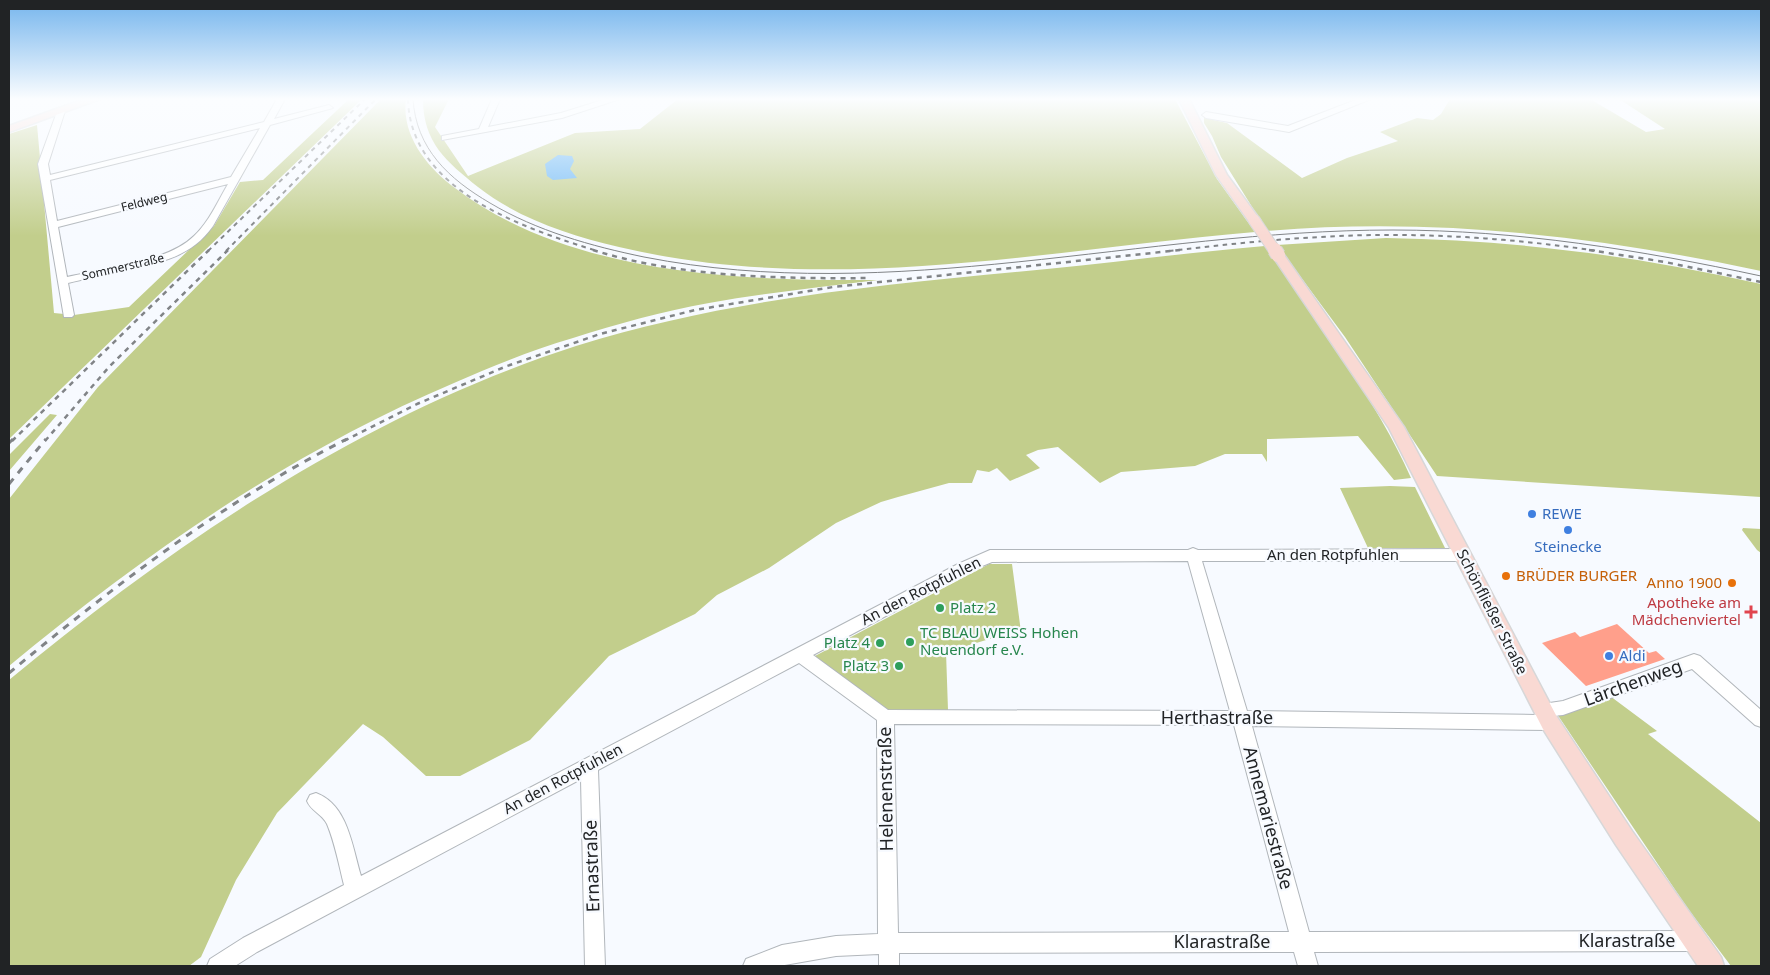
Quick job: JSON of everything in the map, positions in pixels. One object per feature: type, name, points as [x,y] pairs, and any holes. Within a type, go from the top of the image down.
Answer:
[{"type":"main road","name":"Schönfließer Straße","points":[[1207,144],[1222,175],[1396,427],[1546,716],[1712,966]]},
{"type":"street","points":[[50,144],[43,164],[68,315]]},
{"type":"street","points":[[45,179],[184,144]]},
{"type":"street","name":"Sommerstraße","points":[[62,281],[160,259],[188,247],[204,232],[255,144]]},
{"type":"street","name":"Feldweg","points":[[53,225],[235,179]]},
{"type":"street","name":"An den Rotpfuhlen","points":[[217,966],[250,945],[589,765],[963,568],[990,556],[1192,554],[1463,555]]},
{"type":"street","name":"Annemariestraße","points":[[1192,554],[1241,718],[1308,966]]},
{"type":"street","name":"Helenenstraße","points":[[799,654],[885,718],[889,966]]},
{"type":"street","name":"Lärchenweg","points":[[1546,716],[1563,708],[1694,661],[1761,720]]},
{"type":"street","name":"Herthastraße","points":[[885,718],[1546,716]]},
{"type":"street","name":"Ernastraße","points":[[589,765],[595,966]]},
{"type":"street","points":[[316,801],[328,809],[336,823],[356,889]]},
{"type":"street","name":"Klarastraße","points":[[753,966],[782,954],[836,946],[889,942],[1694,941]]},
{"type":"green space","points":[[9,144],[39,144],[54,313],[74,315],[129,307],[214,226],[240,182],[263,180],[301,144],[315,144],[9,439]]},
{"type":"green space","points":[[336,144],[415,144],[426,161],[445,180],[500,217],[550,239],[603,256],[658,267],[714,274],[770,278],[878,280],[751,296],[657,314],[543,348],[498,364],[454,383],[334,441],[277,473],[221,508],[114,584],[9,666],[9,499],[98,387]]},
{"type":"green space","points":[[435,144],[447,144],[468,176],[546,144],[1199,144],[1217,179],[1255,232],[937,265],[857,269],[777,268],[698,261],[619,247],[563,231],[527,217],[478,187],[456,169]]},
{"type":"green space","points":[[1216,144],[1256,144],[1302,178],[1347,158],[1388,144],[1761,144],[1761,271],[1638,248],[1577,239],[1454,228],[1392,226],[1267,231],[1221,157]]},
{"type":"green space","points":[[1386,238],[1481,242],[1575,251],[1668,265],[1761,284],[1761,497],[1437,476],[1345,337],[1277,245]]},
{"type":"green space","points":[[1265,246],[1324,330],[1362,389],[1397,448],[1411,478],[1394,480],[1358,436],[1267,439],[1267,462],[1262,454],[1225,454],[1195,466],[1121,472],[1100,483],[1058,447],[1038,450],[1026,455],[1040,468],[1010,481],[997,468],[989,472],[977,470],[972,483],[949,483],[881,502],[836,523],[769,568],[717,595],[695,614],[609,656],[530,740],[460,776],[426,776],[383,737],[363,724],[277,813],[236,880],[201,957],[189,966],[9,966],[9,680],[139,578],[277,486],[348,445],[422,407],[498,374],[576,346],[692,316],[750,304],[869,287]]},
{"type":"green space","points":[[50,414],[57,415],[9,471],[9,455]]},
{"type":"green space","points":[[1415,487],[1445,548],[1368,548],[1340,488]]},
{"type":"green space","points":[[1743,528],[1761,529],[1761,553],[1742,530]]},
{"type":"green space","name":"TC BLAU WEISS Hohen Neuendorf e.V.","points":[[989,564],[1012,564],[1021,632],[1013,632],[946,652],[948,710],[885,710],[876,706],[815,656]]},
{"type":"green space","points":[[1610,696],[1657,731],[1648,734],[1761,823],[1761,966],[1731,966],[1688,909],[1557,714]]},
{"type":"water","points":[[558,155],[572,156],[574,161],[570,169],[577,178],[553,180],[547,176],[545,164]]},
{"type":"building","name":"Aldi","points":[[1617,624],[1649,653],[1656,651],[1665,659],[1586,686],[1542,643],[1575,632],[1580,637]]},
{"type":"tram line","points":[[426,144],[437,161],[461,184],[490,203],[526,222],[604,248],[644,257],[737,270],[831,273],[924,270],[1299,233],[1393,230],[1486,234],[1578,243],[1670,258],[1761,276]]},
{"type":"railway","points":[[208,251],[318,144]]},
{"type":"railway","points":[[226,251],[331,144]]},
{"type":"railway","points":[[421,144],[428,158],[449,181],[476,201],[506,217],[537,230],[597,251]]},
{"type":"railway","points":[[1169,251],[1297,238],[1402,235],[1486,238],[1598,251]]},
{"type":"railway","points":[[12,441],[209,250]]},
{"type":"railway","points":[[45,441],[109,367],[228,250]]},
{"type":"railway","points":[[593,250],[626,259],[695,271],[766,277],[870,278]]},
{"type":"railway","points":[[344,441],[417,404],[507,366],[600,334],[695,310],[833,287],[1180,250]]},
{"type":"railway","points":[[1589,250],[1665,262],[1761,282]]},
{"type":"railway","points":[[9,443],[13,439]]},
{"type":"railway","points":[[9,484],[46,439]]},
{"type":"railway","points":[[9,673],[89,608],[214,517],[301,463],[347,439]]},
{"type":"place","name":"REWE","points":[[1532,514]]},
{"type":"place","name":"Steinecke","points":[[1568,530]]},
{"type":"place","name":"BRÜDER BURGER","points":[[1506,576]]},
{"type":"place","name":"Anno 1900","points":[[1732,583]]},
{"type":"place","name":"Platz 2","points":[[940,608]]},
{"type":"place","name":"Apotheke am Mädchenviertel","points":[[1751,612]]},
{"type":"place","name":"TC BLAU WEISS Hohen Neuendorf e.V.","points":[[910,642]]},
{"type":"place","name":"Platz 4","points":[[880,643]]},
{"type":"place","name":"Aldi","points":[[1609,656]]},
{"type":"place","name":"Platz 3","points":[[899,666]]}]
